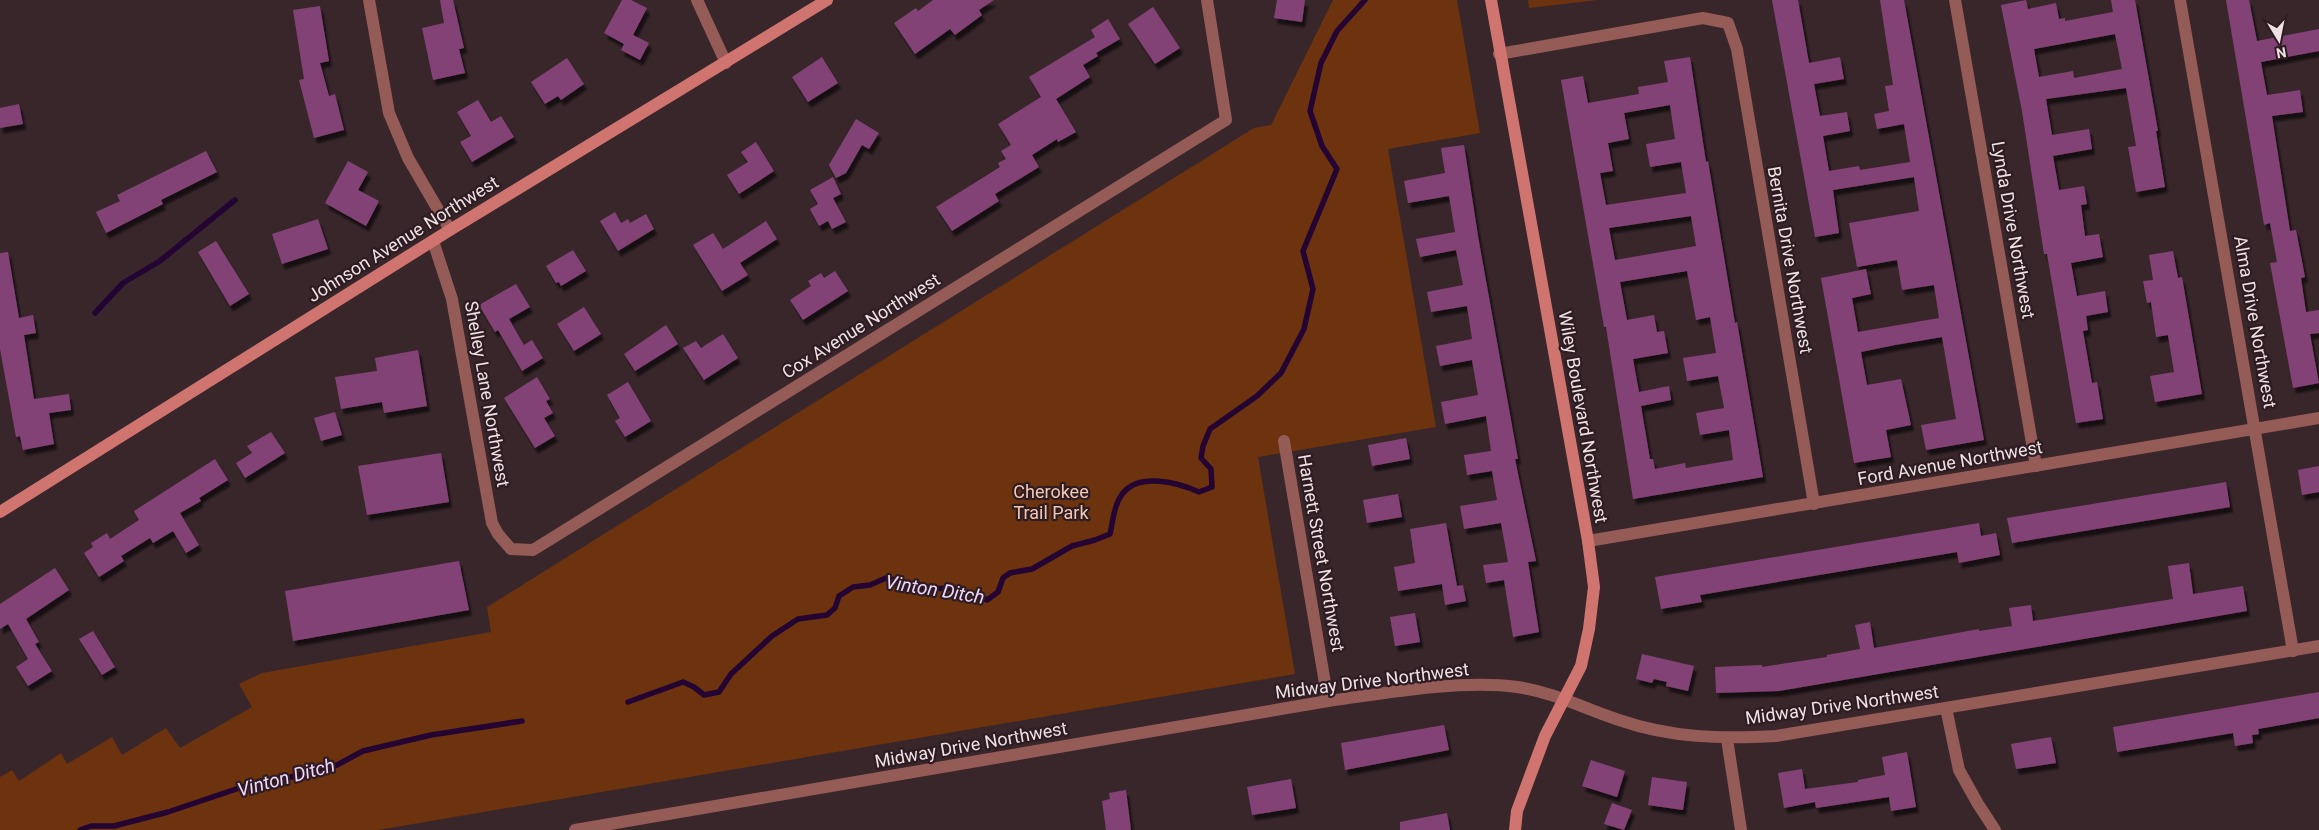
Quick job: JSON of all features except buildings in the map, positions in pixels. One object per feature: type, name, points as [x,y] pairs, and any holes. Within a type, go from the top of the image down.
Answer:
[{"type":"street","points":[[369,0],[389,113],[408,158],[450,230]]},
{"type":"street","points":[[697,0],[726,63]]},
{"type":"street","name":"Johnson Avenue Northwest","points":[[0,512],[450,230],[827,0]]},
{"type":"street","name":"Cox Avenue Northwest","points":[[511,549],[533,550],[1226,120],[1207,0]]},
{"type":"street","name":"Wiley Boulevard Northwest","points":[[1490,0],[1588,541],[1594,587],[1589,629],[1580,666],[1548,728],[1517,811],[1515,830]]},
{"type":"street","name":"Lynda Drive Northwest","points":[[1955,0],[2036,466]]},
{"type":"street","name":"Alma Drive Northwest","points":[[2180,0],[2256,429],[2293,651]]},
{"type":"street","name":"Bernita Drive Northwest","points":[[1499,54],[1703,18],[1728,23],[1737,49],[1814,504]]},
{"type":"street","name":"Shelley Lane Northwest","points":[[433,241],[452,299],[492,523],[498,534],[511,549]]},
{"type":"street","name":"Ford Avenue Northwest","points":[[1588,541],[2319,418]]},
{"type":"street","name":"Harnett Street Northwest","points":[[1284,441],[1328,701]]},
{"type":"street","name":"Midway Drive Northwest","points":[[574,830],[1328,701],[1467,685],[1518,686],[1564,699],[1619,720],[1651,729],[1687,736],[1727,739],[1776,736],[2319,646]]},
{"type":"street","points":[[1946,708],[1960,770],[1978,804],[1995,830]]},
{"type":"street","points":[[1727,739],[1741,830]]},
{"type":"green space","name":"Cherokee Trail Park","points":[[1333,0],[1457,0],[1480,133],[1388,149],[1436,427],[1258,457],[1295,674],[378,830],[0,830],[0,777],[12,770],[19,781],[61,753],[67,764],[112,737],[122,755],[166,728],[180,748],[252,707],[239,684],[262,673],[491,632],[487,607],[1254,128],[1271,125]]},
{"type":"green space","points":[[1528,0],[1598,0],[1529,8]]},
{"type":"waterway","name":"Vinton Ditch","points":[[628,702],[683,682],[694,687],[704,695],[719,692],[731,674],[772,636],[798,619],[827,615],[835,608],[839,596],[853,587],[870,585],[886,578],[895,580],[902,587],[923,589],[954,588],[987,600],[998,592],[1003,578],[1010,573],[1032,569],[1072,546],[1110,534],[1114,513],[1120,497],[1130,487],[1149,481],[1181,485],[1199,492],[1212,487],[1211,469],[1201,458],[1203,446],[1210,429],[1257,396],[1281,373],[1304,329],[1313,289],[1303,251],[1337,169],[1322,146],[1310,111],[1321,63],[1337,31],[1365,0]]},
{"type":"waterway","points":[[95,313],[123,283],[160,261],[235,200]]},
{"type":"waterway","name":"Vinton Ditch","points":[[80,830],[91,826],[114,826],[168,812],[260,781],[291,777],[337,765],[363,751],[431,735],[522,721]]}]
